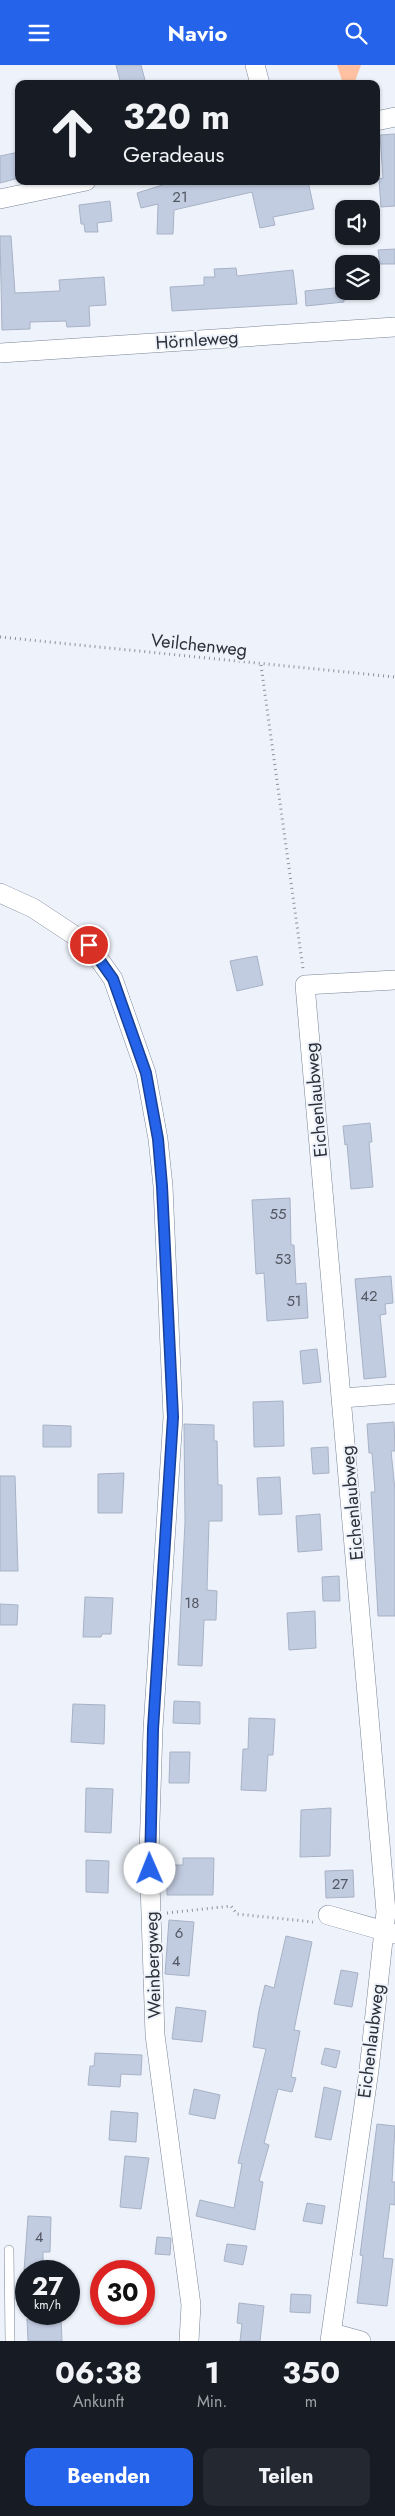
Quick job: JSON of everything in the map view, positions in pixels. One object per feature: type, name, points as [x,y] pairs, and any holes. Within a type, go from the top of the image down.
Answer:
[{"type":"street","points":[[255,65],[259,80]]},
{"type":"street","points":[[380,120],[395,117]]},
{"type":"street","points":[[0,199],[67,185]]},
{"type":"street","name":"Hörnleweg","points":[[0,353],[395,327]]},
{"type":"street","name":"Weinbergweg","points":[[0,893],[33,908],[89,945],[113,979],[146,1073],[158,1139],[173,1417],[153,1729],[149,1853],[155,2035],[191,2305],[189,2341]]},
{"type":"street","points":[[305,985],[395,980]]},
{"type":"street","name":"Eichenlaubweg","points":[[305,985],[343,1398],[386,1911],[390,1932],[368,2070],[331,2337]]},
{"type":"street","points":[[343,1398],[395,1394]]},
{"type":"street","points":[[328,1915],[390,1932]]},
{"type":"street","points":[[331,2337],[361,2341]]},
{"type":"lane","points":[[9,2249],[10,2341]]},
{"type":"path","name":"Veilchenweg","points":[[0,637],[261,665],[395,677]]},
{"type":"path","points":[[261,665],[305,985]]},
{"type":"path","points":[[152,1915],[231,1906],[237,1914],[326,1923],[328,1915]]},
{"type":"shaded area","points":[[337,65],[361,65],[355,80],[342,80]]},
{"type":"building","points":[[116,65],[141,65],[145,80],[120,80]]},
{"type":"building","points":[[395,134],[395,206],[381,207],[379,185],[380,179],[383,178],[380,135]]},
{"type":"building","points":[[15,153],[15,179],[0,183],[0,156]]},
{"type":"building","points":[[162,185],[309,185],[314,209],[273,217],[275,225],[260,228],[252,192],[174,210],[173,234],[157,234],[158,204],[141,208],[137,193]]},
{"type":"building","points":[[110,201],[112,221],[97,223],[98,232],[85,232],[84,224],[81,224],[79,205]]},
{"type":"building","points":[[0,236],[11,236],[15,293],[60,291],[59,280],[104,277],[106,305],[89,306],[90,326],[67,327],[66,321],[30,322],[30,329],[2,330]]},
{"type":"building","points":[[395,249],[395,264],[380,264],[378,250]]},
{"type":"building","points":[[236,268],[237,276],[293,270],[297,304],[172,311],[170,287],[204,285],[204,277],[215,277],[214,269]]},
{"type":"building","points":[[335,288],[335,300],[344,300],[344,302],[306,306],[305,291]]},
{"type":"building","points":[[257,956],[263,985],[237,991],[230,961]]},
{"type":"building","points":[[370,1123],[372,1142],[369,1142],[373,1187],[351,1189],[347,1144],[345,1145],[343,1126]]},
{"type":"building","points":[[290,1198],[291,1245],[294,1245],[296,1284],[306,1283],[308,1318],[267,1321],[264,1273],[256,1274],[252,1200]]},
{"type":"building","points":[[391,1276],[393,1303],[385,1304],[386,1314],[380,1315],[386,1377],[364,1379],[355,1279]]},
{"type":"building","points":[[317,1349],[321,1382],[303,1384],[300,1351]]},
{"type":"building","points":[[283,1401],[284,1446],[254,1447],[253,1402]]},
{"type":"building","points":[[394,1422],[395,1451],[391,1451],[395,1490],[395,1616],[378,1616],[371,1492],[375,1492],[372,1453],[369,1453],[367,1424]]},
{"type":"building","points":[[184,1424],[214,1425],[214,1441],[217,1441],[218,1485],[222,1485],[222,1521],[209,1521],[207,1590],[217,1591],[216,1620],[204,1620],[202,1666],[178,1665],[185,1522]]},
{"type":"building","points":[[43,1425],[71,1426],[71,1447],[43,1447]]},
{"type":"building","points":[[328,1447],[329,1473],[313,1474],[311,1448]]},
{"type":"building","points":[[124,1473],[122,1513],[98,1513],[98,1474]]},
{"type":"building","points":[[0,1476],[15,1476],[18,1571],[0,1571]]},
{"type":"building","points":[[280,1477],[282,1514],[259,1515],[257,1478]]},
{"type":"building","points":[[320,1514],[322,1550],[298,1552],[296,1516]]},
{"type":"building","points":[[339,1576],[340,1601],[323,1601],[322,1577]]},
{"type":"building","points":[[85,1597],[113,1598],[111,1634],[102,1634],[101,1637],[83,1637]]},
{"type":"building","points":[[0,1604],[18,1605],[17,1625],[0,1625]]},
{"type":"building","points":[[315,1611],[316,1648],[289,1650],[287,1613]]},
{"type":"building","points":[[174,1701],[200,1702],[200,1724],[173,1723]]},
{"type":"building","points":[[73,1704],[105,1705],[104,1744],[71,1742]]},
{"type":"building","points":[[249,1718],[275,1719],[273,1755],[268,1755],[266,1791],[241,1790],[243,1749],[248,1749]]},
{"type":"building","points":[[170,1752],[190,1752],[189,1783],[169,1783]]},
{"type":"building","points":[[86,1788],[113,1789],[111,1833],[85,1832]]},
{"type":"building","points":[[331,1808],[330,1856],[300,1857],[301,1810]]},
{"type":"building","points":[[183,1858],[214,1858],[213,1895],[167,1895],[167,1865],[183,1865]]},
{"type":"building","points":[[86,1860],[109,1861],[108,1893],[86,1892]]},
{"type":"building","points":[[353,1870],[354,1897],[326,1898],[325,1871]]},
{"type":"building","points":[[169,1920],[194,1922],[189,1976],[165,1974]]},
{"type":"building","points":[[286,1936],[312,1942],[294,2030],[300,2031],[291,2077],[296,2078],[292,2092],[278,2089],[264,2143],[269,2145],[259,2181],[263,2182],[255,2230],[196,2216],[200,2200],[234,2208],[242,2164],[238,2163],[266,2049],[253,2047],[259,2010],[265,1985],[274,1988]]},
{"type":"building","points":[[341,1970],[358,1973],[352,2007],[334,2004]]},
{"type":"building","points":[[176,2007],[206,2011],[202,2042],[172,2039]]},
{"type":"building","points":[[325,2048],[340,2051],[336,2068],[321,2064]]},
{"type":"building","points":[[95,2053],[142,2055],[141,2075],[121,2074],[120,2087],[88,2085],[90,2066],[94,2066]]},
{"type":"building","points":[[324,2087],[341,2091],[331,2140],[315,2137]]},
{"type":"building","points":[[194,2089],[220,2095],[215,2119],[189,2114]]},
{"type":"building","points":[[111,2111],[138,2113],[136,2142],[109,2140]]},
{"type":"building","points":[[377,2124],[395,2126],[392,2182],[395,2182],[395,2205],[390,2204],[383,2258],[393,2259],[387,2306],[357,2303],[363,2256],[360,2255]]},
{"type":"building","points":[[125,2156],[149,2158],[141,2209],[120,2207]]},
{"type":"building","points":[[307,2203],[325,2206],[322,2224],[303,2221]]},
{"type":"building","points":[[28,2216],[51,2217],[50,2252],[43,2252],[43,2260],[25,2260]]},
{"type":"building","points":[[157,2237],[171,2238],[170,2255],[155,2254]]},
{"type":"building","points":[[227,2244],[247,2246],[243,2265],[224,2261]]},
{"type":"building","points":[[291,2294],[311,2295],[310,2313],[290,2312]]},
{"type":"building","points":[[239,2303],[264,2306],[260,2341],[240,2341],[242,2324],[237,2323]]},
{"type":"building","points":[[27,2325],[61,2325],[62,2341],[28,2341]]},
{"type":"route","points":[[89,945],[113,979],[146,1073],[158,1139],[162,1186],[173,1417],[153,1729],[150,1869]]}]
